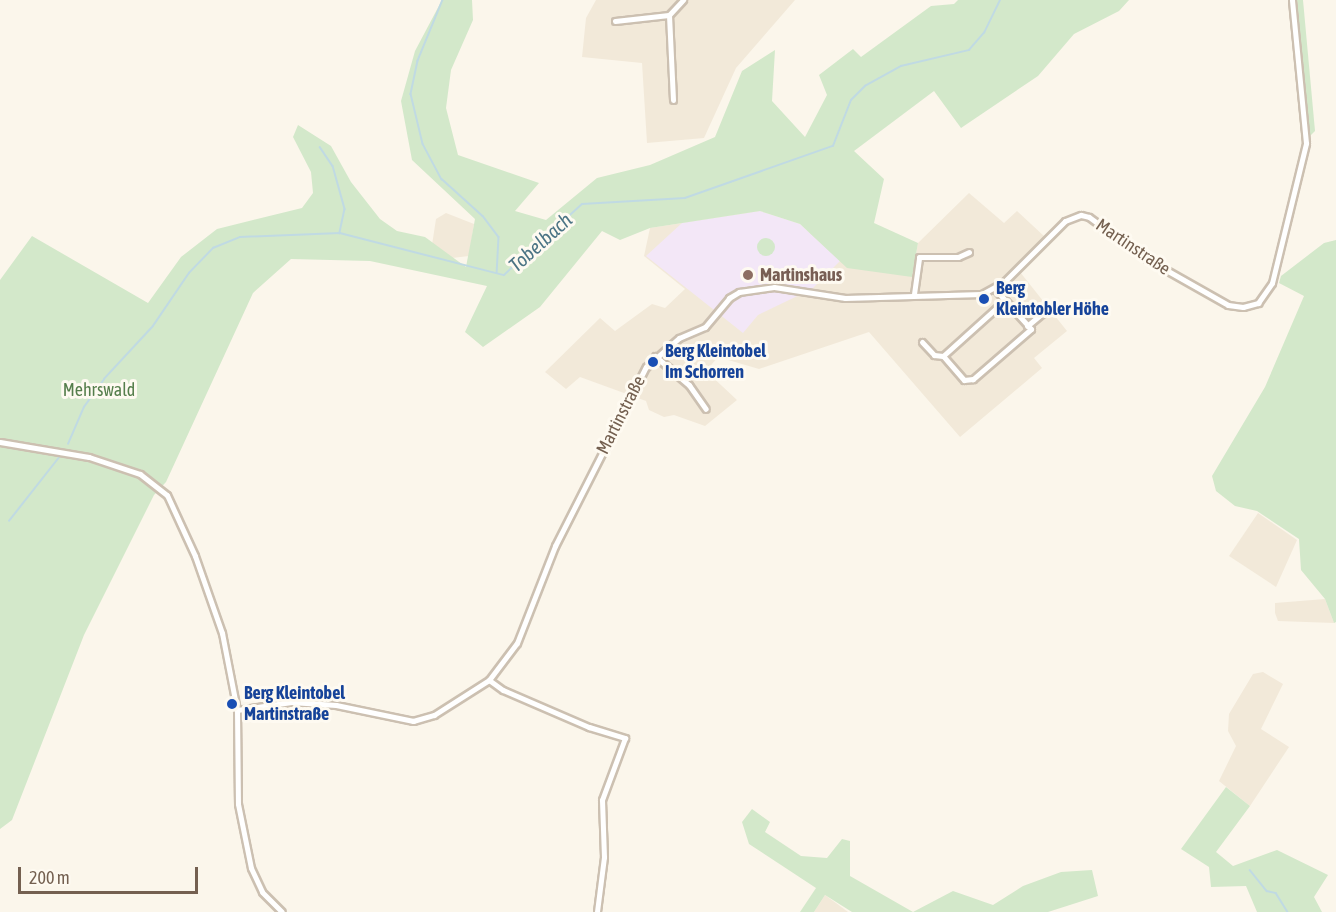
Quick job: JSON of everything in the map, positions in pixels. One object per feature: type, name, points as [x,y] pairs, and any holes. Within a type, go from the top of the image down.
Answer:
[{"type":"street","points":[[615,21],[669,15],[683,0]]},
{"type":"street","name":"Martinstraße","points":[[237,710],[291,702],[336,705],[413,721],[434,715],[489,681],[516,643],[569,517],[646,367],[655,356],[682,336],[705,327],[729,298],[739,292],[774,287],[845,298],[914,294],[971,295],[995,289],[1065,221],[1081,215],[1089,217],[1145,258],[1228,305],[1252,306],[1262,299],[1272,283],[1306,143],[1293,0]]},
{"type":"street","points":[[669,15],[673,100]]},
{"type":"street","points":[[914,294],[919,257],[958,257],[969,252]]},
{"type":"street","points":[[922,342],[934,355],[943,356],[964,380],[973,380],[1030,329],[995,289]]},
{"type":"street","points":[[943,356],[1004,301]]},
{"type":"street","points":[[1027,326],[1045,311]]},
{"type":"street","points":[[655,356],[689,384],[706,409]]},
{"type":"street","points":[[0,442],[89,457],[140,474],[166,495],[214,607],[237,710],[238,804],[244,844],[257,884],[282,912]]},
{"type":"street","points":[[489,681],[503,690],[589,727],[625,738],[602,800],[604,857],[597,912]]},
{"type":"shaded area","points":[[596,0],[795,0],[736,68],[704,138],[647,143],[642,63],[582,57],[586,18]]},
{"type":"shaded area","points":[[969,193],[1004,223],[1017,211],[1045,237],[1016,267],[1067,331],[1034,358],[1042,368],[960,437],[869,332],[759,369],[718,357],[706,371],[737,400],[705,426],[674,415],[664,417],[649,410],[646,401],[580,377],[566,389],[545,372],[600,318],[615,331],[652,304],[665,308],[685,289],[644,256],[650,228],[760,211],[912,277],[918,243]]},
{"type":"shaded area","name":"Martinshaus","points":[[760,211],[800,224],[840,261],[812,289],[758,315],[743,333],[646,256],[682,223]]},
{"type":"shaded area","points":[[446,213],[474,224],[469,256],[452,258],[432,245],[436,219]]},
{"type":"shaded area","points":[[1258,513],[1297,540],[1276,587],[1229,556]]},
{"type":"shaded area","points":[[1325,599],[1334,623],[1278,621],[1275,613],[1275,603]]},
{"type":"shaded area","points":[[1263,672],[1283,684],[1261,729],[1289,747],[1250,806],[1219,781],[1236,746],[1228,731],[1229,714],[1253,674]]},
{"type":"shaded area","points":[[825,895],[840,906],[848,912],[814,912]]},
{"type":"green space","name":"Mehrswald","points":[[442,0],[472,0],[473,20],[451,70],[446,108],[458,155],[539,183],[515,211],[546,220],[597,178],[650,165],[715,137],[742,71],[775,50],[772,101],[805,137],[827,95],[819,75],[853,49],[861,57],[931,6],[954,4],[958,0],[1129,0],[1119,11],[1074,34],[1038,76],[961,128],[934,91],[854,151],[884,179],[874,223],[918,243],[912,277],[847,268],[800,224],[760,211],[650,228],[620,240],[602,231],[540,307],[483,347],[465,332],[487,286],[370,261],[291,259],[253,293],[166,482],[154,495],[84,635],[12,820],[0,829],[0,280],[32,236],[148,303],[181,257],[217,229],[302,208],[313,193],[311,172],[293,137],[298,125],[331,146],[351,182],[380,219],[397,231],[425,237],[466,267],[475,219],[412,160],[401,101],[415,51]]},
{"type":"green space","points":[[1297,0],[1303,0],[1315,131],[1310,136]]},
{"type":"green space","points":[[766,238],[772,241],[775,247],[772,253],[766,256],[760,253],[757,247],[760,241]]},
{"type":"green space","points":[[1336,240],[1336,622],[1334,623],[1325,599],[1301,570],[1299,539],[1257,511],[1235,506],[1216,491],[1212,476],[1265,387],[1304,296],[1279,283],[1281,276],[1324,243]]},
{"type":"green space","points":[[1226,787],[1250,806],[1216,852],[1233,866],[1277,850],[1328,875],[1314,897],[1322,912],[1257,912],[1246,886],[1211,887],[1209,867],[1181,849]]},
{"type":"green space","points":[[752,809],[770,822],[765,832],[801,856],[827,858],[842,839],[850,841],[850,876],[913,912],[852,912],[825,895],[814,912],[800,912],[816,888],[749,844],[742,822]]},
{"type":"green space","points":[[1092,870],[1098,896],[1048,912],[913,912],[953,891],[993,905],[1023,886],[1061,872]]},
{"type":"waterway","points":[[443,0],[418,61],[411,94],[423,144],[442,179],[483,216],[499,237],[497,272]]},
{"type":"waterway","name":"Tobelbach","points":[[68,444],[84,407],[104,379],[153,326],[189,273],[213,248],[240,237],[340,233],[504,275],[582,204],[685,198],[833,146],[851,100],[865,86],[901,66],[969,50],[984,33],[1000,0]]},
{"type":"waterway","points":[[320,147],[333,166],[345,209],[340,233]]},
{"type":"waterway","name":"Tobelbach","points":[[9,521],[61,455]]},
{"type":"waterway","points":[[1250,870],[1267,891],[1276,893],[1288,912]]},
{"type":"place","name":"Martinshaus","points":[[748,275]]},
{"type":"place","name":"Berg Kleintobler Höhe","points":[[984,299]]},
{"type":"place","name":"Berg Kleintobel Im Schorren","points":[[653,362]]},
{"type":"place","name":"Berg Kleintobel Martinstraße","points":[[232,704]]}]
